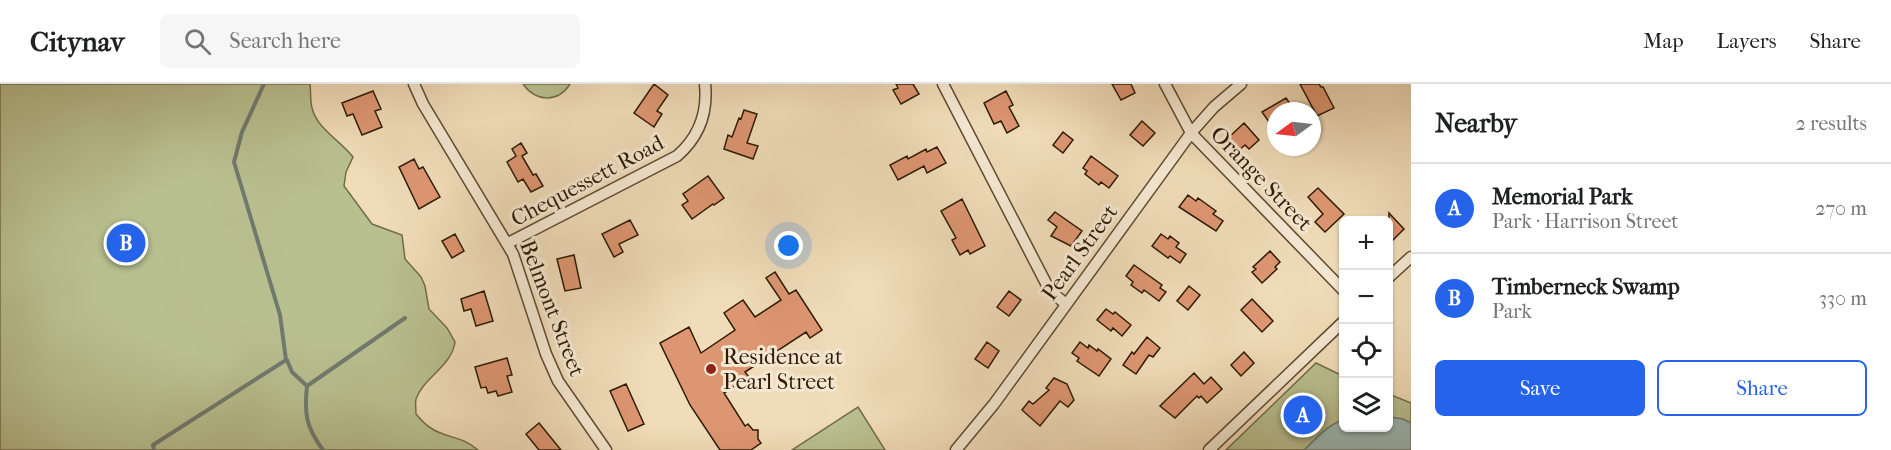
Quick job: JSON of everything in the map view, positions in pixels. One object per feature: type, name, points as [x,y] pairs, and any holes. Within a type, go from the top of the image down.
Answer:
[{"type":"street","name":"Belmont Street","points":[[414,84],[429,113],[508,243],[525,286],[546,354],[558,381],[606,450]]},
{"type":"street","name":"Chequessett Road","points":[[508,243],[676,156],[690,144],[702,122],[706,104],[705,84]]},
{"type":"street","points":[[943,84],[1050,291],[1066,304]]},
{"type":"street","name":"Orange Street","points":[[1165,84],[1191,133],[1339,286]]},
{"type":"street","name":"Pearl Street","points":[[956,450],[988,411],[1191,133],[1214,107],[1241,84]]},
{"type":"street","points":[[1393,274],[1411,256]]},
{"type":"street","points":[[1209,450],[1341,324]]},
{"type":"green space","points":[[0,84],[310,84],[311,105],[319,122],[353,157],[346,172],[344,186],[372,224],[402,235],[405,259],[421,277],[429,309],[447,328],[455,342],[449,358],[420,392],[416,401],[416,414],[432,429],[462,440],[478,450],[0,450]]},
{"type":"green space","points":[[523,84],[570,84],[559,95],[547,98],[534,94]]},
{"type":"green space","points":[[1316,363],[1339,374],[1339,432],[1393,432],[1393,396],[1411,403],[1411,450],[1226,450]]},
{"type":"green space","points":[[858,407],[885,450],[792,450]]},
{"type":"water","points":[[1393,418],[1403,419],[1411,423],[1411,450],[1304,450],[1339,421],[1339,432],[1393,432]]},
{"type":"building","points":[[654,84],[668,95],[657,111],[662,114],[654,127],[634,113]]},
{"type":"building","points":[[896,84],[913,84],[919,94],[901,104],[893,90],[898,88]]},
{"type":"building","points":[[1112,84],[1131,84],[1135,93],[1121,100]]},
{"type":"building","points":[[1300,84],[1319,84],[1323,87],[1334,108],[1321,114],[1321,102],[1310,102]]},
{"type":"building","points":[[373,91],[381,109],[375,111],[382,127],[362,135],[353,114],[347,116],[342,103]]},
{"type":"building","points":[[1006,91],[1013,105],[1009,107],[1019,126],[1007,133],[1001,121],[994,124],[984,103]]},
{"type":"building","points":[[1267,109],[1267,119],[1262,112]]},
{"type":"building","points":[[744,110],[757,114],[747,143],[758,146],[753,159],[724,149],[728,135],[732,137]]},
{"type":"building","points":[[1142,121],[1155,133],[1143,146],[1130,135]]},
{"type":"building","points":[[1244,123],[1259,140],[1249,149],[1245,145],[1238,151],[1227,139]]},
{"type":"building","points":[[1063,132],[1073,140],[1063,153],[1053,145]]},
{"type":"building","points":[[521,143],[527,153],[522,156],[533,175],[536,174],[543,186],[531,192],[523,179],[518,182],[507,162],[516,156],[512,149]]},
{"type":"building","points":[[937,147],[946,163],[927,173],[924,166],[898,180],[890,165],[907,156],[908,159],[926,149],[927,152]]},
{"type":"building","points":[[1091,156],[1118,176],[1109,188],[1101,182],[1099,185],[1085,174],[1087,171],[1083,168]]},
{"type":"building","points":[[414,159],[419,169],[423,167],[440,197],[419,209],[399,167]]},
{"type":"building","points":[[708,176],[724,198],[692,219],[682,205],[688,201],[683,194]]},
{"type":"building","points":[[1318,188],[1344,214],[1339,216],[1339,219],[1325,232],[1315,222],[1323,214],[1308,197]]},
{"type":"building","points":[[1188,195],[1196,201],[1198,198],[1216,211],[1213,214],[1223,221],[1216,231],[1179,207]]},
{"type":"building","points":[[962,199],[985,246],[970,254],[968,250],[960,255],[952,240],[956,238],[941,211]]},
{"type":"building","points":[[1055,212],[1082,231],[1071,246],[1051,236],[1057,227],[1048,220]]},
{"type":"building","points":[[1393,217],[1404,229],[1393,240]]},
{"type":"building","points":[[630,220],[638,235],[619,244],[623,252],[614,257],[602,234]]},
{"type":"building","points":[[455,234],[464,251],[452,258],[442,241]]},
{"type":"building","points":[[1161,234],[1168,239],[1170,236],[1179,243],[1176,247],[1186,254],[1180,263],[1170,256],[1168,258],[1152,246]]},
{"type":"building","points":[[1270,251],[1280,262],[1275,267],[1277,269],[1262,283],[1252,272],[1256,269],[1253,267]]},
{"type":"building","points":[[574,255],[581,288],[565,291],[557,259]]},
{"type":"building","points":[[1134,265],[1162,285],[1160,288],[1166,292],[1159,301],[1144,290],[1142,293],[1131,285],[1133,282],[1126,276]]},
{"type":"building","name":"Residence at Pearl Street","points":[[775,272],[789,294],[796,290],[822,330],[810,338],[806,332],[745,372],[749,377],[724,393],[745,426],[748,424],[753,430],[758,430],[758,439],[761,443],[751,450],[720,450],[690,405],[660,343],[689,327],[701,353],[735,330],[724,313],[743,300],[755,317],[781,300],[766,278]]},
{"type":"building","points":[[1189,286],[1200,295],[1188,310],[1177,301]]},
{"type":"building","points":[[484,291],[493,321],[476,326],[471,309],[464,311],[461,299]]},
{"type":"building","points":[[1009,291],[1021,300],[1009,316],[997,307]]},
{"type":"building","points":[[1252,299],[1273,321],[1262,332],[1241,310]]},
{"type":"building","points":[[1106,309],[1113,314],[1115,312],[1131,325],[1122,336],[1113,328],[1111,331],[1097,320]]},
{"type":"building","points":[[1147,337],[1160,348],[1153,357],[1149,355],[1136,374],[1123,365]]},
{"type":"building","points":[[987,342],[999,351],[988,368],[975,359]]},
{"type":"building","points":[[1080,342],[1088,348],[1089,345],[1097,351],[1098,349],[1111,359],[1099,376],[1077,361],[1079,358],[1072,353]]},
{"type":"building","points":[[1244,352],[1254,363],[1241,376],[1231,365]]},
{"type":"building","points":[[507,358],[512,375],[507,376],[512,392],[498,396],[496,391],[488,393],[486,387],[481,388],[475,367]]},
{"type":"building","points":[[1194,373],[1204,384],[1211,377],[1222,389],[1207,403],[1201,396],[1199,398],[1197,396],[1175,418],[1160,406]]},
{"type":"building","points":[[1054,378],[1067,384],[1074,400],[1068,407],[1060,401],[1040,426],[1022,410],[1029,401],[1033,404],[1049,390],[1046,388]]},
{"type":"building","points":[[626,384],[644,424],[628,431],[610,391]]},
{"type":"building","points":[[539,423],[561,450],[539,450],[526,434]]},
{"type":"waterway","points":[[154,450],[153,445],[286,360],[280,315],[234,162],[242,132],[264,84]]},
{"type":"waterway","points":[[287,360],[292,372],[307,386],[405,318]]},
{"type":"waterway","points":[[307,386],[307,420],[323,450]]},
{"type":"place","name":"Timberneck Swamp","points":[[126,243]]},
{"type":"place","name":"Residence at Pearl Street","points":[[711,369]]},
{"type":"place","name":"Memorial Park","points":[[1303,415]]}]
